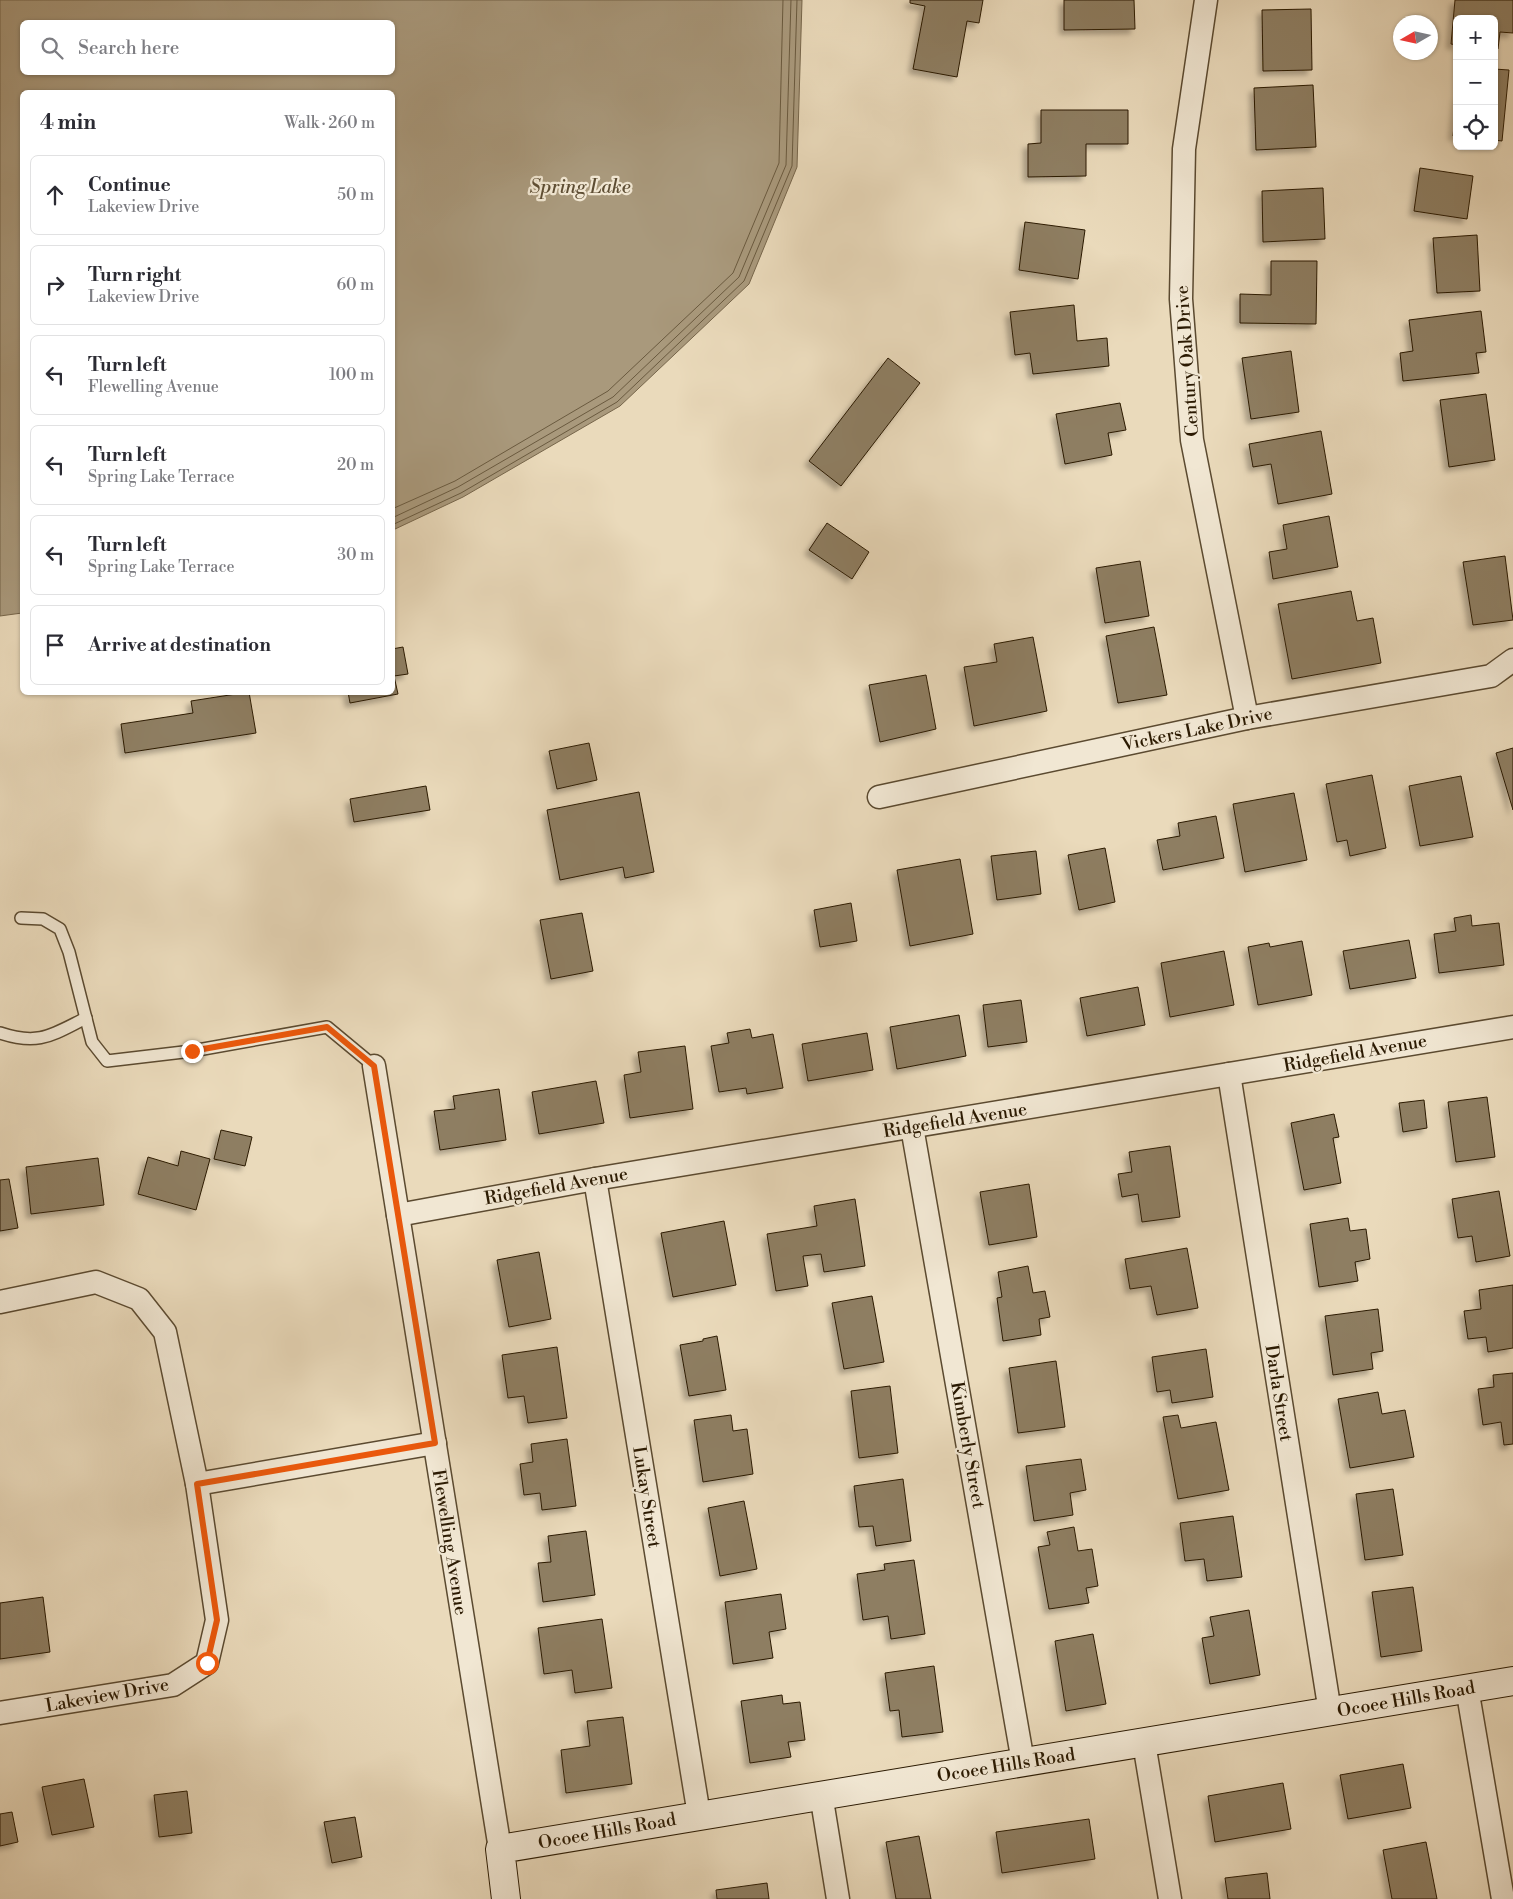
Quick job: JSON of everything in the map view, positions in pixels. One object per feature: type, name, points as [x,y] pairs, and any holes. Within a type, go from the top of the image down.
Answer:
[{"type":"street","name":"Century Oak Drive","points":[[1206,0],[1184,149],[1180,300],[1192,440],[1247,718]]},
{"type":"street","name":"Vickers Lake Drive","points":[[879,797],[1247,718],[1490,676],[1513,660]]},
{"type":"street","name":"Ridgefield Avenue","points":[[398,1215],[595,1179],[1513,1026]]},
{"type":"street","name":"Flewelling Avenue","points":[[374,1066],[500,1849],[506,1899]]},
{"type":"street","name":"Darla Street","points":[[1229,1074],[1330,1712]]},
{"type":"street","name":"Kimberly Street","points":[[912,1127],[1023,1762]]},
{"type":"street","name":"Lukay Street","points":[[595,1179],[699,1815]]},
{"type":"street","name":"Lakeview Drive","points":[[0,1302],[96,1282],[139,1299],[165,1332],[197,1484],[217,1620],[207,1663],[173,1685],[0,1713]]},
{"type":"street","points":[[197,1484],[435,1443]]},
{"type":"street","name":"Ocoee Hills Road","points":[[500,1849],[821,1794],[1144,1743],[1513,1681]]},
{"type":"street","points":[[1467,1688],[1503,1899]]},
{"type":"street","points":[[1144,1743],[1170,1899]]},
{"type":"street","points":[[821,1794],[838,1899]]},
{"type":"lane","points":[[21,918],[43,919],[60,928],[69,952],[92,1042],[107,1061],[192,1051],[327,1027],[374,1066]]},
{"type":"lane","points":[[0,1032],[23,1040],[39,1038],[86,1018]]},
{"type":"water","name":"Spring Lake","points":[[0,0],[802,0],[797,167],[749,284],[620,406],[463,497],[395,529],[395,90],[20,90],[20,613],[0,616]]},
{"type":"building","points":[[910,0],[983,0],[979,23],[967,21],[957,77],[913,69],[925,6],[910,3]]},
{"type":"building","points":[[1064,0],[1134,0],[1135,29],[1064,30]]},
{"type":"building","points":[[1455,0],[1513,0],[1513,33],[1500,32],[1498,49],[1498,15],[1454,15]]},
{"type":"building","points":[[1311,9],[1312,70],[1263,71],[1262,10]]},
{"type":"building","points":[[1453,22],[1453,44],[1451,44]]},
{"type":"building","points":[[1498,69],[1509,70],[1502,141],[1498,140]]},
{"type":"building","points":[[1313,85],[1316,147],[1256,150],[1254,88]]},
{"type":"building","points":[[1041,110],[1128,110],[1128,144],[1086,144],[1086,176],[1028,177],[1028,144],[1041,143]]},
{"type":"building","points":[[1420,168],[1473,176],[1467,219],[1414,211]]},
{"type":"building","points":[[1323,188],[1325,239],[1263,242],[1262,191]]},
{"type":"building","points":[[1025,222],[1085,230],[1078,279],[1019,270]]},
{"type":"building","points":[[1477,235],[1480,291],[1437,293],[1433,238]]},
{"type":"building","points":[[1271,261],[1317,261],[1316,324],[1240,323],[1240,294],[1271,295]]},
{"type":"building","points":[[1074,305],[1077,341],[1107,338],[1109,366],[1033,374],[1030,353],[1015,355],[1010,312]]},
{"type":"building","points":[[1481,311],[1486,352],[1476,353],[1479,373],[1403,381],[1400,353],[1413,351],[1409,320]]},
{"type":"building","points":[[1291,351],[1299,412],[1251,419],[1242,358]]},
{"type":"building","points":[[888,358],[920,383],[841,486],[809,461]]},
{"type":"building","points":[[1486,394],[1495,460],[1449,467],[1440,400]]},
{"type":"building","points":[[1120,403],[1126,430],[1108,433],[1112,455],[1065,464],[1056,414]]},
{"type":"building","points":[[1321,431],[1332,494],[1278,504],[1271,464],[1253,467],[1249,444]]},
{"type":"building","points":[[1329,516],[1338,567],[1273,579],[1269,552],[1287,549],[1283,525]]},
{"type":"building","points":[[827,523],[869,552],[852,579],[809,550]]},
{"type":"building","points":[[1505,556],[1513,620],[1473,625],[1463,562]]},
{"type":"building","points":[[1140,561],[1149,616],[1105,623],[1096,568]]},
{"type":"building","points":[[1351,591],[1357,621],[1373,618],[1381,663],[1292,679],[1278,604]]},
{"type":"building","points":[[1154,627],[1167,695],[1118,703],[1106,636]]},
{"type":"building","points":[[1033,637],[1047,711],[974,726],[964,667],[997,662],[994,644]]},
{"type":"building","points":[[403,647],[408,674],[395,676],[395,648]]},
{"type":"building","points":[[926,675],[936,729],[880,742],[869,685]]},
{"type":"building","points":[[395,680],[398,694],[395,695]]},
{"type":"building","points":[[230,695],[250,695],[256,733],[125,753],[121,724],[193,713],[191,701]]},
{"type":"building","points":[[349,695],[393,695],[350,703]]},
{"type":"building","points":[[589,743],[597,780],[557,789],[549,751]]},
{"type":"building","points":[[1513,748],[1513,810],[1496,753]]},
{"type":"building","points":[[1372,775],[1386,848],[1350,856],[1347,840],[1337,842],[1326,784]]},
{"type":"building","points":[[1461,776],[1473,837],[1420,846],[1409,786]]},
{"type":"building","points":[[426,786],[430,810],[354,822],[350,799]]},
{"type":"building","points":[[639,792],[654,872],[625,878],[623,867],[560,880],[547,810]]},
{"type":"building","points":[[1294,793],[1307,860],[1245,872],[1233,804]]},
{"type":"building","points":[[1216,816],[1224,858],[1163,870],[1157,840],[1180,836],[1178,823]]},
{"type":"building","points":[[1105,848],[1115,902],[1079,910],[1068,855]]},
{"type":"building","points":[[1036,851],[1041,894],[997,900],[991,856]]},
{"type":"building","points":[[960,859],[973,934],[910,946],[897,870]]},
{"type":"building","points":[[851,903],[857,941],[820,947],[814,910]]},
{"type":"building","points":[[582,913],[593,971],[551,979],[540,920]]},
{"type":"building","points":[[1471,915],[1472,926],[1499,923],[1504,965],[1439,973],[1434,934],[1456,931],[1454,918]]},
{"type":"building","points":[[1409,940],[1416,978],[1350,989],[1343,951]]},
{"type":"building","points":[[1302,941],[1312,995],[1258,1005],[1248,947],[1269,943],[1270,947]]},
{"type":"building","points":[[1224,951],[1234,1005],[1170,1017],[1161,963]]},
{"type":"building","points":[[1138,987],[1145,1025],[1087,1036],[1080,998]]},
{"type":"building","points":[[1021,1000],[1027,1042],[988,1047],[983,1005]]},
{"type":"building","points":[[959,1015],[966,1056],[897,1069],[890,1027]]},
{"type":"building","points":[[750,1029],[752,1038],[773,1034],[783,1088],[747,1094],[746,1088],[719,1092],[711,1046],[729,1043],[727,1033]]},
{"type":"building","points":[[867,1033],[873,1070],[808,1081],[802,1044]]},
{"type":"building","points":[[685,1046],[693,1109],[630,1118],[624,1075],[641,1072],[638,1052]]},
{"type":"building","points":[[596,1081],[604,1123],[539,1134],[532,1092]]},
{"type":"building","points":[[499,1089],[506,1140],[440,1150],[434,1111],[455,1109],[453,1096]]},
{"type":"building","points":[[1487,1097],[1495,1157],[1456,1162],[1448,1102]]},
{"type":"building","points":[[1424,1100],[1427,1128],[1403,1132],[1399,1103]]},
{"type":"building","points":[[1334,1114],[1339,1137],[1333,1138],[1341,1183],[1304,1190],[1291,1123]]},
{"type":"building","points":[[221,1130],[252,1137],[245,1166],[214,1159]]},
{"type":"building","points":[[1170,1146],[1180,1217],[1142,1222],[1138,1194],[1122,1197],[1118,1174],[1132,1172],[1129,1152]]},
{"type":"building","points":[[181,1151],[210,1159],[196,1210],[138,1194],[148,1157],[178,1166]]},
{"type":"building","points":[[98,1158],[104,1205],[31,1214],[26,1167]]},
{"type":"building","points":[[9,1179],[18,1228],[0,1231],[0,1180]]},
{"type":"building","points":[[1029,1184],[1037,1237],[989,1245],[980,1192]]},
{"type":"building","points":[[1499,1191],[1510,1256],[1476,1262],[1472,1236],[1458,1238],[1452,1199]]},
{"type":"building","points":[[855,1199],[865,1266],[824,1272],[821,1254],[803,1256],[808,1286],[776,1291],[767,1234],[817,1226],[814,1206]]},
{"type":"building","points":[[1348,1218],[1350,1231],[1366,1229],[1370,1259],[1355,1262],[1358,1281],[1319,1287],[1310,1224]]},
{"type":"building","points":[[724,1221],[736,1285],[673,1297],[661,1233]]},
{"type":"building","points":[[1187,1248],[1198,1308],[1157,1315],[1151,1286],[1130,1289],[1125,1259]]},
{"type":"building","points":[[539,1252],[551,1319],[509,1327],[497,1260]]},
{"type":"building","points":[[1028,1266],[1033,1293],[1045,1291],[1050,1317],[1039,1319],[1041,1335],[1003,1341],[997,1298],[1002,1297],[998,1272]]},
{"type":"building","points":[[1513,1285],[1513,1348],[1488,1352],[1486,1337],[1468,1339],[1464,1311],[1481,1309],[1479,1290]]},
{"type":"building","points":[[872,1296],[884,1362],[844,1369],[832,1303]]},
{"type":"building","points":[[1378,1309],[1383,1351],[1371,1353],[1373,1369],[1333,1375],[1325,1316]]},
{"type":"building","points":[[717,1336],[726,1390],[689,1396],[680,1345],[703,1341],[703,1339]]},
{"type":"building","points":[[557,1347],[567,1418],[528,1423],[524,1396],[508,1398],[502,1355]]},
{"type":"building","points":[[1206,1349],[1213,1397],[1172,1403],[1170,1390],[1157,1392],[1152,1357]]},
{"type":"building","points":[[1056,1361],[1065,1427],[1018,1433],[1009,1368]]},
{"type":"building","points":[[1513,1373],[1513,1444],[1504,1445],[1501,1422],[1483,1425],[1478,1389],[1494,1387],[1493,1375]]},
{"type":"building","points":[[890,1386],[898,1453],[859,1458],[851,1391]]},
{"type":"building","points":[[1378,1392],[1382,1414],[1405,1410],[1414,1457],[1350,1468],[1338,1399]]},
{"type":"building","points":[[731,1415],[733,1431],[747,1429],[753,1474],[703,1482],[694,1420]]},
{"type":"building","points":[[1178,1415],[1181,1428],[1216,1422],[1229,1490],[1178,1499],[1163,1417]]},
{"type":"building","points":[[567,1439],[576,1506],[542,1510],[540,1493],[524,1495],[520,1464],[533,1462],[531,1444]]},
{"type":"building","points":[[1081,1459],[1086,1490],[1070,1493],[1073,1515],[1034,1521],[1026,1466]]},
{"type":"building","points":[[903,1479],[911,1541],[876,1546],[873,1526],[859,1527],[854,1486]]},
{"type":"building","points":[[1393,1489],[1403,1555],[1365,1560],[1356,1494]]},
{"type":"building","points":[[744,1501],[757,1569],[720,1576],[708,1508]]},
{"type":"building","points":[[1233,1516],[1242,1577],[1207,1581],[1204,1559],[1185,1561],[1180,1523]]},
{"type":"building","points":[[1074,1527],[1078,1551],[1092,1549],[1098,1586],[1086,1588],[1089,1603],[1049,1609],[1038,1547],[1050,1545],[1047,1532]]},
{"type":"building","points":[[586,1531],[595,1595],[543,1602],[538,1563],[551,1562],[548,1536]]},
{"type":"building","points":[[914,1560],[925,1634],[891,1639],[888,1616],[863,1620],[857,1574],[885,1570],[884,1564]]},
{"type":"building","points":[[1413,1587],[1422,1651],[1381,1657],[1372,1592]]},
{"type":"building","points":[[781,1594],[786,1629],[769,1632],[773,1658],[733,1664],[725,1602]]},
{"type":"building","points":[[43,1597],[50,1652],[0,1659],[0,1603]]},
{"type":"building","points":[[1249,1610],[1260,1675],[1210,1684],[1202,1638],[1214,1636],[1210,1617]]},
{"type":"building","points":[[602,1619],[612,1688],[575,1693],[572,1670],[544,1674],[538,1628]]},
{"type":"building","points":[[1093,1634],[1106,1704],[1066,1711],[1055,1641]]},
{"type":"building","points":[[934,1666],[943,1732],[902,1737],[899,1710],[890,1711],[885,1673]]},
{"type":"building","points":[[782,1695],[783,1704],[800,1702],[805,1740],[788,1742],[791,1757],[750,1763],[741,1701]]},
{"type":"building","points":[[623,1717],[632,1784],[566,1793],[561,1750],[590,1746],[587,1721]]},
{"type":"building","points":[[1403,1764],[1411,1808],[1348,1819],[1340,1775]]},
{"type":"building","points":[[84,1779],[94,1827],[52,1835],[42,1787]]},
{"type":"building","points":[[1283,1783],[1291,1829],[1215,1842],[1208,1796]]},
{"type":"building","points":[[187,1791],[192,1833],[159,1837],[154,1795]]},
{"type":"building","points":[[12,1812],[18,1842],[0,1846],[0,1814]]},
{"type":"building","points":[[355,1817],[362,1857],[332,1863],[324,1822]]},
{"type":"building","points":[[1089,1819],[1095,1859],[1002,1873],[996,1832]]},
{"type":"building","points":[[919,1836],[931,1899],[896,1899],[886,1842]]},
{"type":"building","points":[[1426,1842],[1437,1899],[1392,1899],[1383,1850]]},
{"type":"building","points":[[1267,1873],[1270,1899],[1228,1899],[1225,1878]]},
{"type":"building","points":[[767,1883],[769,1899],[717,1899],[716,1890]]},
{"type":"route","points":[[192,1051],[327,1027],[374,1066],[435,1443],[197,1484],[217,1620],[207,1663]]}]
